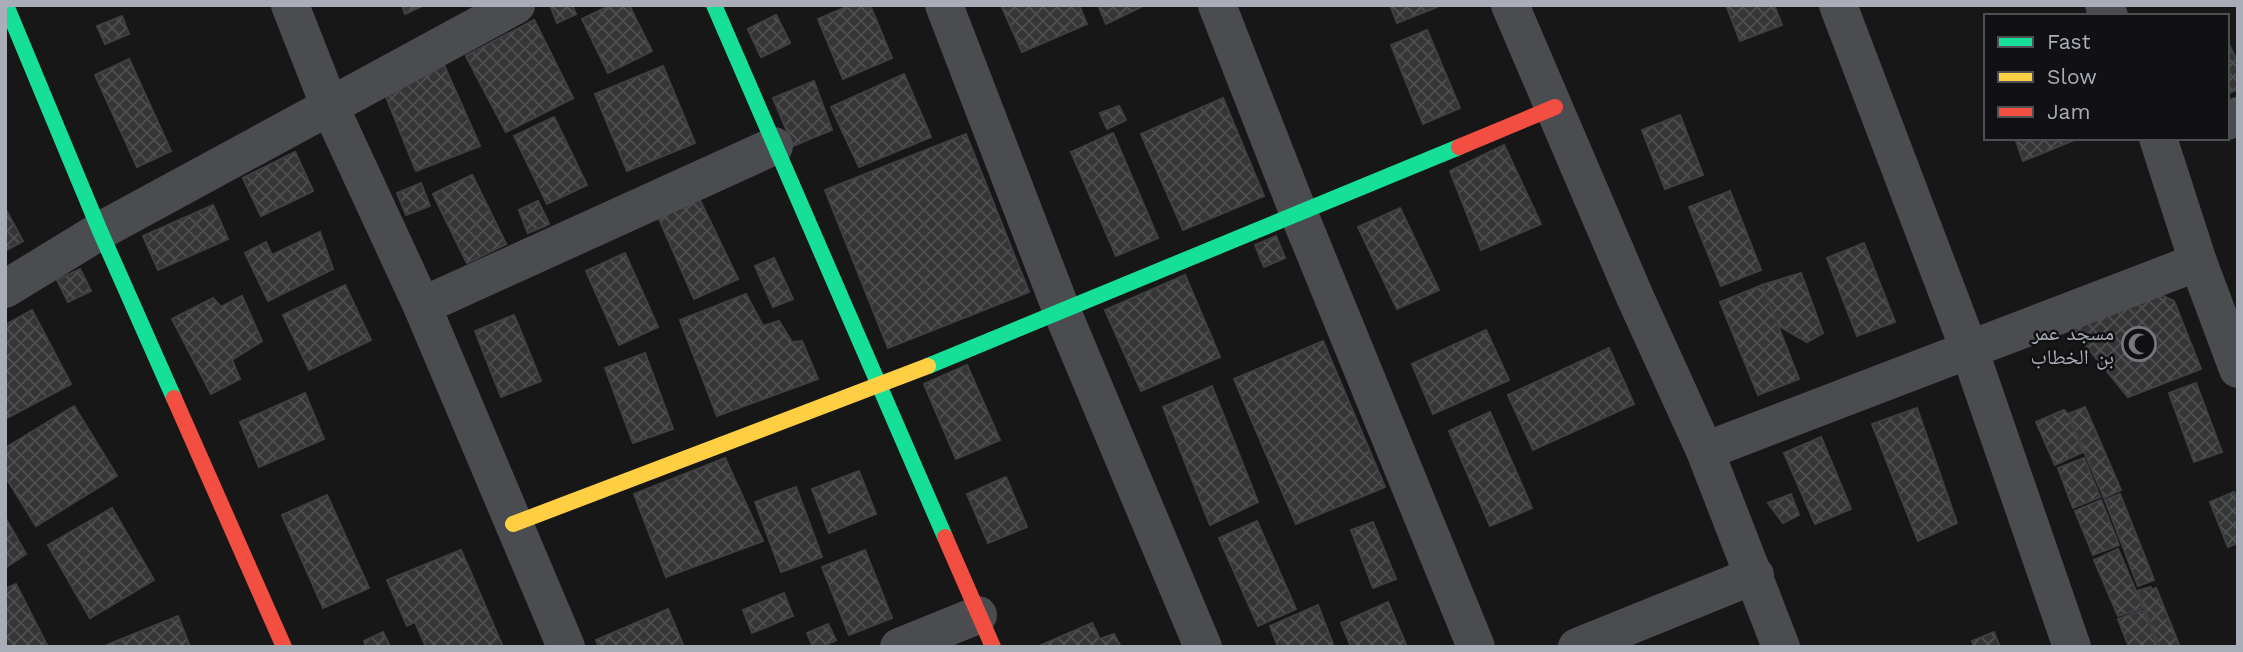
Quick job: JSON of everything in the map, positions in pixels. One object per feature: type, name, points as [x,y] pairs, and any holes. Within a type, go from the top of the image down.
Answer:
[{"type":"street","points":[[6,5],[100,231],[285,647]]},
{"type":"street","points":[[290,5],[330,107],[422,306],[566,647]]},
{"type":"street","points":[[5,289],[100,231],[516,5]]},
{"type":"street","points":[[714,5],[986,631],[899,647]]},
{"type":"street","points":[[944,5],[1061,309],[1203,647]]},
{"type":"street","points":[[1217,5],[1299,214],[1476,647]]},
{"type":"street","points":[[1510,5],[1635,297],[1705,451],[1781,647]]},
{"type":"street","points":[[1838,5],[1969,349],[2072,647]]},
{"type":"street","points":[[513,524],[879,386],[1555,107]]},
{"type":"street","points":[[2170,142],[2198,262],[2238,369]]},
{"type":"street","points":[[422,306],[774,146]]},
{"type":"street","points":[[1705,451],[2198,262]]},
{"type":"street","points":[[1577,647],[1755,575]]},
{"type":"building","points":[[402,5],[424,5],[405,14]]},
{"type":"building","points":[[550,5],[572,5],[576,14],[557,23]]},
{"type":"building","points":[[611,5],[629,5],[652,51],[608,73],[582,19]]},
{"type":"building","points":[[851,5],[870,5],[892,58],[843,79],[818,19]]},
{"type":"building","points":[[1001,5],[1079,5],[1087,24],[1022,52]]},
{"type":"building","points":[[1098,5],[1140,5],[1141,7],[1106,24]]},
{"type":"building","points":[[1390,5],[1436,5],[1437,7],[1397,23]]},
{"type":"building","points":[[1726,5],[1774,5],[1782,25],[1740,41]]},
{"type":"building","points":[[776,15],[790,43],[761,57],[748,29]]},
{"type":"building","points":[[776,15],[790,43],[761,57],[748,29]]},
{"type":"building","points":[[122,16],[129,34],[105,44],[97,26]]},
{"type":"building","points":[[534,20],[573,98],[506,132],[466,56]]},
{"type":"building","points":[[534,20],[573,98],[506,132],[466,56]]},
{"type":"building","points":[[1427,30],[1460,108],[1423,124],[1391,45]]},
{"type":"building","points":[[2229,44],[2238,63],[2238,89],[2229,93]]},
{"type":"building","points":[[129,59],[171,151],[137,167],[95,75]]},
{"type":"building","points":[[444,65],[480,146],[416,171],[386,97]]},
{"type":"building","points":[[663,66],[695,143],[627,171],[595,94]]},
{"type":"building","points":[[904,74],[931,137],[859,167],[831,107]]},
{"type":"building","points":[[814,81],[832,130],[793,146],[773,98]]},
{"type":"building","points":[[1223,98],[1264,196],[1183,230],[1141,134]]},
{"type":"building","points":[[1119,106],[1126,120],[1107,129],[1100,113]]},
{"type":"building","points":[[1680,115],[1703,175],[1665,189],[1642,130]]},
{"type":"building","points":[[554,117],[587,185],[547,204],[514,136]]},
{"type":"building","points":[[1113,133],[1158,238],[1116,256],[1071,152]]},
{"type":"building","points":[[966,134],[1029,292],[888,348],[825,190]]},
{"type":"building","points":[[2016,140],[2074,140],[2023,161]]},
{"type":"building","points":[[1504,145],[1541,224],[1481,250],[1450,171]]},
{"type":"building","points":[[295,152],[313,191],[261,216],[243,178]]},
{"type":"building","points":[[295,152],[313,191],[261,216],[243,178]]},
{"type":"building","points":[[472,175],[506,244],[467,263],[433,194]]},
{"type":"building","points":[[472,175],[506,244],[467,263],[433,194]]},
{"type":"building","points":[[421,183],[430,206],[406,215],[397,193]]},
{"type":"building","points":[[1730,191],[1761,270],[1721,286],[1689,207]]},
{"type":"building","points":[[696,192],[738,279],[694,299],[656,212]]},
{"type":"building","points":[[538,201],[549,224],[528,233],[519,210]]},
{"type":"building","points":[[538,201],[549,224],[528,233],[519,210]]},
{"type":"building","points":[[213,205],[228,239],[158,270],[143,236]]},
{"type":"building","points":[[5,208],[23,241],[5,251]]},
{"type":"building","points":[[1400,208],[1439,290],[1397,309],[1358,227]]},
{"type":"building","points":[[320,232],[333,269],[268,301],[245,253],[266,242],[272,255]]},
{"type":"building","points":[[1276,236],[1285,258],[1264,267],[1255,245]]},
{"type":"building","points":[[1864,243],[1895,322],[1857,336],[1827,258]]},
{"type":"building","points":[[625,253],[658,327],[619,345],[586,271]]},
{"type":"building","points":[[774,258],[793,299],[773,307],[755,266]]},
{"type":"building","points":[[80,269],[91,291],[68,302],[57,280]]},
{"type":"building","points":[[1801,273],[1823,333],[1807,342],[1777,325],[1762,285]]},
{"type":"building","points":[[1185,275],[1220,357],[1141,391],[1105,310]]},
{"type":"building","points":[[345,285],[371,340],[309,370],[283,315]]},
{"type":"building","points":[[1762,285],[1799,379],[1758,395],[1720,302]]},
{"type":"building","points":[[2148,289],[2174,301],[2201,369],[2128,397],[2069,325]]},
{"type":"building","points":[[746,294],[763,326],[779,321],[792,342],[802,341],[818,379],[717,416],[680,320]]},
{"type":"building","points":[[242,296],[262,341],[232,360],[240,379],[211,394],[172,319],[213,298],[221,307]]},
{"type":"building","points":[[32,310],[71,384],[5,419],[5,325]]},
{"type":"building","points":[[514,315],[541,381],[501,397],[475,331]]},
{"type":"building","points":[[1486,330],[1509,380],[1433,414],[1412,364]]},
{"type":"building","points":[[1323,341],[1385,487],[1296,524],[1234,379]]},
{"type":"building","points":[[1609,348],[1634,404],[1533,450],[1508,395]]},
{"type":"building","points":[[645,353],[673,429],[633,443],[605,368]]},
{"type":"building","points":[[967,365],[1000,440],[956,459],[924,384]]},
{"type":"building","points":[[2196,383],[2222,452],[2194,462],[2169,393]]},
{"type":"building","points":[[1212,386],[1258,502],[1210,525],[1163,407]]},
{"type":"building","points":[[305,393],[324,439],[259,467],[240,422]]},
{"type":"building","points":[[74,406],[117,476],[36,526],[5,476],[5,448]]},
{"type":"building","points":[[2085,407],[2121,490],[2104,498],[2068,414]]},
{"type":"building","points":[[1917,408],[1957,523],[1918,541],[1872,424]]},
{"type":"building","points":[[2064,410],[2083,452],[2055,465],[2036,422]]},
{"type":"building","points":[[1490,412],[1532,508],[1490,526],[1449,431]]},
{"type":"building","points":[[1821,437],[1851,509],[1815,524],[1784,453]]},
{"type":"building","points":[[725,458],[763,541],[666,577],[634,494]]},
{"type":"building","points":[[2084,458],[2100,497],[2073,508],[2058,468]]},
{"type":"building","points":[[859,471],[876,514],[829,533],[812,489]]},
{"type":"building","points":[[1006,477],[1027,527],[988,543],[967,494]]},
{"type":"building","points":[[796,487],[822,557],[781,572],[755,502]]},
{"type":"building","points":[[2234,492],[2238,501],[2238,543],[2228,547],[2210,502]]},
{"type":"building","points":[[1791,494],[1799,515],[1783,523],[1768,503]]},
{"type":"building","points":[[2120,494],[2154,580],[2138,586],[2105,500]]},
{"type":"building","points":[[327,495],[369,588],[323,608],[282,515]]},
{"type":"building","points":[[2101,500],[2119,545],[2093,555],[2075,511]]},
{"type":"building","points":[[112,508],[154,580],[90,618],[48,545]]},
{"type":"building","points":[[5,517],[26,554],[5,568]]},
{"type":"building","points":[[1257,521],[1296,609],[1258,626],[1219,538]]},
{"type":"building","points":[[1373,522],[1396,579],[1373,588],[1351,530]]},
{"type":"building","points":[[2118,549],[2143,608],[2118,616],[2094,560]]},
{"type":"building","points":[[461,550],[503,647],[426,647],[415,622],[407,626],[387,580]]},
{"type":"building","points":[[865,550],[892,618],[849,635],[822,567]]},
{"type":"building","points":[[16,584],[48,647],[5,647],[5,589]]},
{"type":"building","points":[[2151,587],[2152,590],[2156,588],[2180,647],[2160,647],[2137,591]]},
{"type":"building","points":[[784,593],[793,616],[752,633],[743,610]]},
{"type":"building","points":[[1388,602],[1407,647],[1351,647],[1341,623]]},
{"type":"building","points":[[1318,605],[1334,647],[1278,647],[1270,626]]},
{"type":"building","points":[[668,609],[684,647],[599,647],[596,640]]},
{"type":"building","points":[[2144,611],[2158,647],[2129,647],[2118,619]]},
{"type":"building","points":[[178,616],[190,647],[107,645]]},
{"type":"building","points":[[1092,623],[1100,639],[1114,634],[1121,647],[1037,647]]},
{"type":"building","points":[[828,624],[836,640],[822,647],[813,647],[807,633]]},
{"type":"building","points":[[383,632],[389,644],[384,647],[366,647],[364,641]]},
{"type":"building","points":[[1994,632],[2000,647],[1974,647],[1972,641]]},
{"type":"traffic: fast","points":[[6,5],[100,231],[174,398]]},
{"type":"traffic: fast","points":[[714,5],[945,537]]},
{"type":"traffic: fast","points":[[928,366],[1459,147]]},
{"type":"traffic: slow","points":[[513,524],[928,366]]},
{"type":"traffic: jam","points":[[1459,147],[1555,107]]},
{"type":"traffic: jam","points":[[174,398],[284,647]]},
{"type":"traffic: jam","points":[[945,537],[993,647]]},
{"type":"place","name":"مسجد عمر بن الخطاب","points":[[2139,344]]}]
